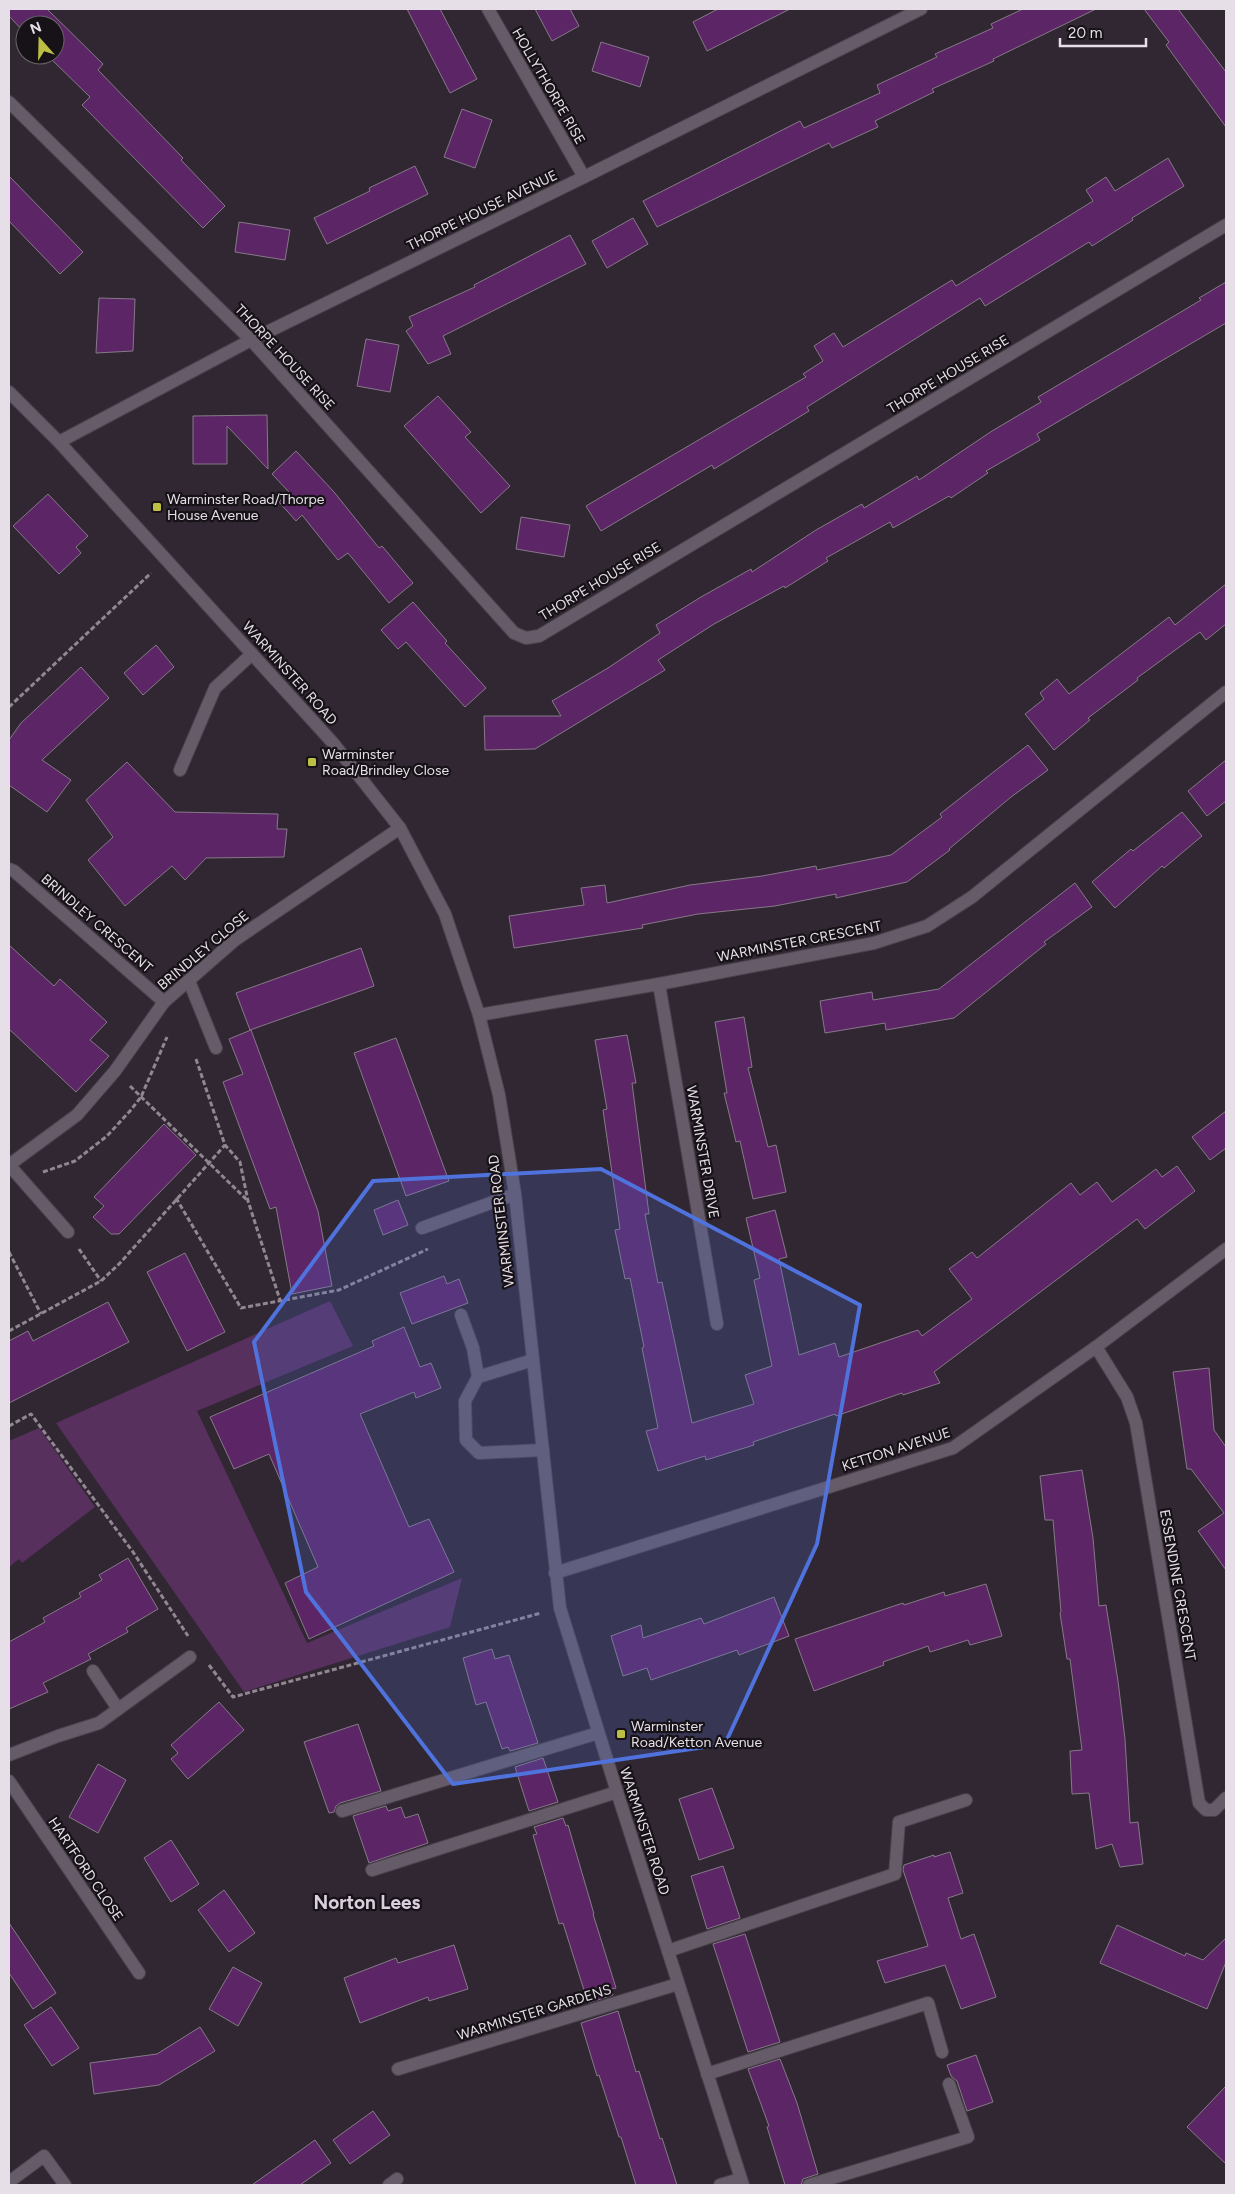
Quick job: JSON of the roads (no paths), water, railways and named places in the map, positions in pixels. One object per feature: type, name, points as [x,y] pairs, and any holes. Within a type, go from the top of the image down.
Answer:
[{"type":"street","name":"HOLLYTHORPE RISE","points":[[488,9],[584,177]]},
{"type":"street","name":"THORPE HOUSE AVENUE","points":[[59,442],[251,340],[921,9]]},
{"type":"street","name":"THORPE HOUSE RISE","points":[[9,102],[251,340],[514,633],[526,638],[539,636],[1226,225]]},
{"type":"street","name":"WARMINSTER ROAD","points":[[9,392],[59,442],[333,744],[400,828],[445,914],[479,1015],[499,1094],[515,1194],[560,1608],[598,1733],[742,2182]]},
{"type":"street","points":[[180,770],[215,688],[252,654]]},
{"type":"street","name":"WARMINSTER CRESCENT","points":[[479,1015],[659,984],[874,943],[927,926],[972,897],[1226,692]]},
{"type":"street","name":"BRINDLEY CLOSE","points":[[9,1165],[77,1115],[115,1071],[164,1002],[235,940],[400,828]]},
{"type":"street","name":"BRINDLEY CRESCENT","points":[[9,868],[164,1002]]},
{"type":"street","points":[[189,980],[216,1048]]},
{"type":"street","name":"WARMINSTER DRIVE","points":[[659,984],[717,1324]]},
{"type":"street","points":[[9,1165],[68,1232]]},
{"type":"street","points":[[422,1228],[515,1194]]},
{"type":"street","name":"KETTON AVENUE","points":[[555,1573],[953,1448],[1096,1348],[1226,1249]]},
{"type":"street","points":[[461,1315],[473,1348],[478,1376],[464,1401],[466,1440],[479,1453],[543,1450]]},
{"type":"street","name":"ESSENDINE CRESCENT","points":[[1096,1348],[1128,1397],[1136,1423],[1199,1803],[1206,1810],[1214,1810],[1226,1798]]},
{"type":"street","points":[[478,1376],[533,1360]]},
{"type":"street","points":[[9,1755],[99,1723],[190,1657]]},
{"type":"street","points":[[93,1671],[118,1709]]},
{"type":"street","points":[[342,1811],[598,1733]]},
{"type":"street","name":"HARTFORD CLOSE","points":[[9,1781],[139,1973]]},
{"type":"street","points":[[372,1870],[617,1792]]},
{"type":"street","points":[[668,1951],[895,1874],[899,1822],[966,1800]]},
{"type":"street","name":"WARMINSTER GARDENS","points":[[398,2070],[678,1984]]},
{"type":"street","points":[[707,2074],[928,2003],[942,2052]]},
{"type":"street","points":[[809,2185],[968,2137],[949,2084]]},
{"type":"street","points":[[9,2182],[44,2156],[65,2185]]},
{"type":"street","points":[[720,2185],[742,2182]]},
{"type":"place","name":"Warminster Road/Thorpe House Avenue","points":[[157,507]]},
{"type":"place","name":"Warminster Road/Brindley Close","points":[[312,762]]},
{"type":"place","name":"Warminster Road/Ketton Avenue","points":[[621,1734]]},
{"type":"district","name":"Norton Lees","points":[[367,1902]]}]
